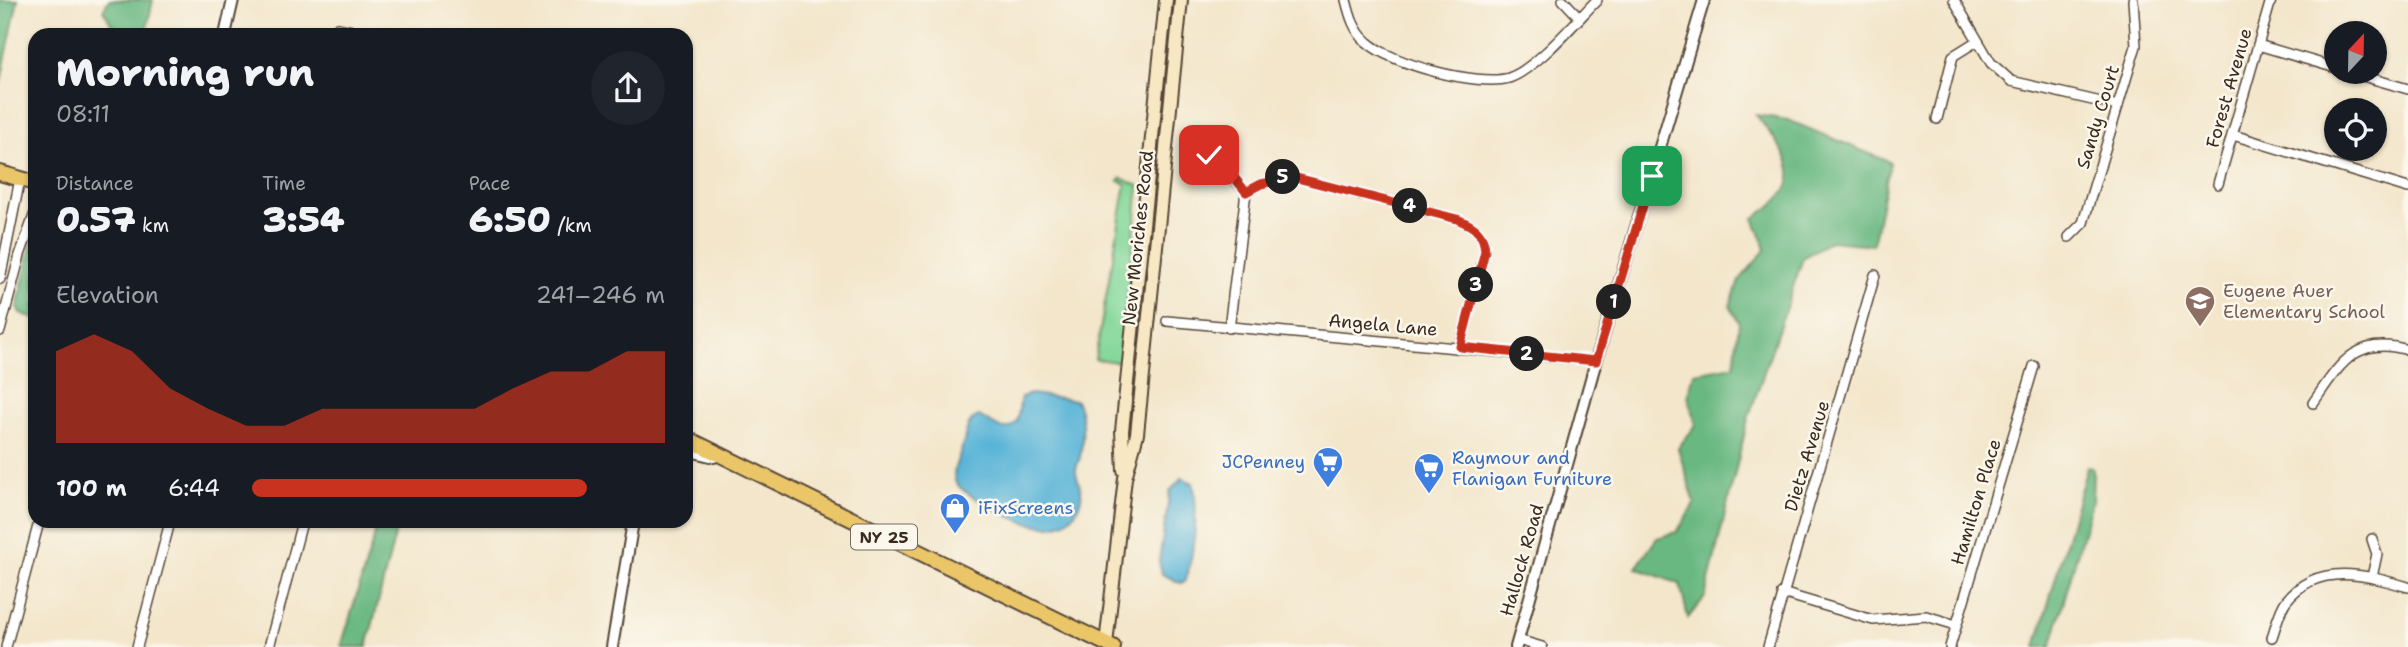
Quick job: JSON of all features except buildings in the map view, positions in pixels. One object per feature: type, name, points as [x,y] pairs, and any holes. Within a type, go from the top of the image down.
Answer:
[{"type":"main road","name":"New Moriches Road","points":[[1109,645],[1125,478],[1122,431],[1167,0]]},
{"type":"main road","name":"New Moriches Road","points":[[1125,478],[1138,434],[1181,0]]},
{"type":"main road","points":[[0,173],[28,181]]},
{"type":"main road","name":"NY 25","points":[[693,442],[1109,645]]},
{"type":"street","points":[[227,28],[233,0]]},
{"type":"street","points":[[1346,0],[1356,31],[1369,44],[1394,57],[1485,82],[1511,77],[1533,62],[1597,0]]},
{"type":"street","points":[[1563,0],[1579,17]]},
{"type":"street","name":"Hallock Road","points":[[1517,643],[1596,361],[1704,0]]},
{"type":"street","points":[[1969,0],[1956,3],[1996,69],[2011,81],[2118,106]]},
{"type":"street","name":"Sandy Court","points":[[2068,237],[2083,222],[2136,46],[2133,0]]},
{"type":"street","name":"Forest Avenue","points":[[2218,184],[2271,0]]},
{"type":"street","points":[[1937,119],[1953,56],[1977,41]]},
{"type":"street","points":[[2258,46],[2324,65]]},
{"type":"street","points":[[2387,83],[2408,89]]},
{"type":"street","points":[[2233,135],[2408,188]]},
{"type":"street","points":[[1188,149],[1215,159],[1246,192]]},
{"type":"street","points":[[1246,192],[1261,184],[1293,177],[1473,225],[1483,237],[1485,251],[1460,347]]},
{"type":"street","points":[[0,279],[20,179]]},
{"type":"street","points":[[1229,327],[1246,192]]},
{"type":"street","points":[[0,331],[28,233]]},
{"type":"street","name":"Dietz Avenue","points":[[1768,647],[1875,275]]},
{"type":"street","name":"Angela Lane","points":[[1167,321],[1596,361]]},
{"type":"street","points":[[2314,403],[2336,367],[2356,352],[2379,347],[2408,350]]},
{"type":"street","name":"Hamilton Place","points":[[1950,647],[2034,366]]},
{"type":"street","points":[[693,452],[730,461]]},
{"type":"street","points":[[6,647],[37,528]]},
{"type":"street","points":[[137,647],[168,528]]},
{"type":"street","points":[[269,647],[300,528]]},
{"type":"street","points":[[612,647],[632,528]]},
{"type":"street","points":[[2372,539],[2376,554],[2372,577]]},
{"type":"street","points":[[2272,637],[2285,603],[2302,586],[2328,574],[2372,577],[2408,587]]},
{"type":"street","points":[[1782,593],[1873,620],[1926,616],[1956,625]]},
{"type":"street","points":[[1517,643],[1542,647]]},
{"type":"green space","points":[[0,0],[18,0],[0,85]]},
{"type":"green space","points":[[109,0],[153,0],[147,28],[114,28],[103,10]]},
{"type":"green space","points":[[1756,115],[1788,120],[1890,162],[1873,245],[1830,241],[1803,258],[1748,419],[1705,597],[1688,618],[1680,584],[1636,568],[1657,538],[1677,532],[1695,503],[1678,448],[1696,425],[1688,396],[1694,373],[1734,366],[1739,322],[1730,306],[1739,281],[1766,249],[1754,218],[1772,205],[1790,181],[1786,157]]},
{"type":"green space","points":[[1121,178],[1139,186],[1121,359],[1117,362],[1095,359],[1126,184],[1119,181]]},
{"type":"green space","points":[[28,259],[28,316],[20,313],[17,307]]},
{"type":"green space","points":[[2087,467],[2093,468],[2092,501],[2051,647],[2036,647]]},
{"type":"green space","points":[[374,528],[397,528],[367,647],[341,647],[375,534]]},
{"type":"water","points":[[1031,394],[1076,400],[1082,420],[1081,450],[1076,470],[1081,498],[1074,513],[1064,522],[1052,526],[1037,525],[1008,516],[964,491],[954,478],[972,420],[979,416],[1000,428],[1010,428],[1017,422],[1021,397]]},
{"type":"water","points":[[1182,478],[1193,483],[1196,519],[1189,569],[1186,580],[1181,583],[1162,574],[1159,561],[1170,491]]},
{"type":"place","name":"Eugene Auer Elementary School","points":[[2200,328]]},
{"type":"place","name":"JCPenney","points":[[1328,489]]},
{"type":"place","name":"Raymour and Flanigan Furniture","points":[[1429,495]]},
{"type":"place","name":"iFixScreens","points":[[955,535]]},
{"type":"route","points":[[1209,155],[1225,166],[1246,192],[1281,177],[1293,177],[1473,225],[1483,237],[1485,251],[1460,347],[1596,361],[1652,176]]}]
